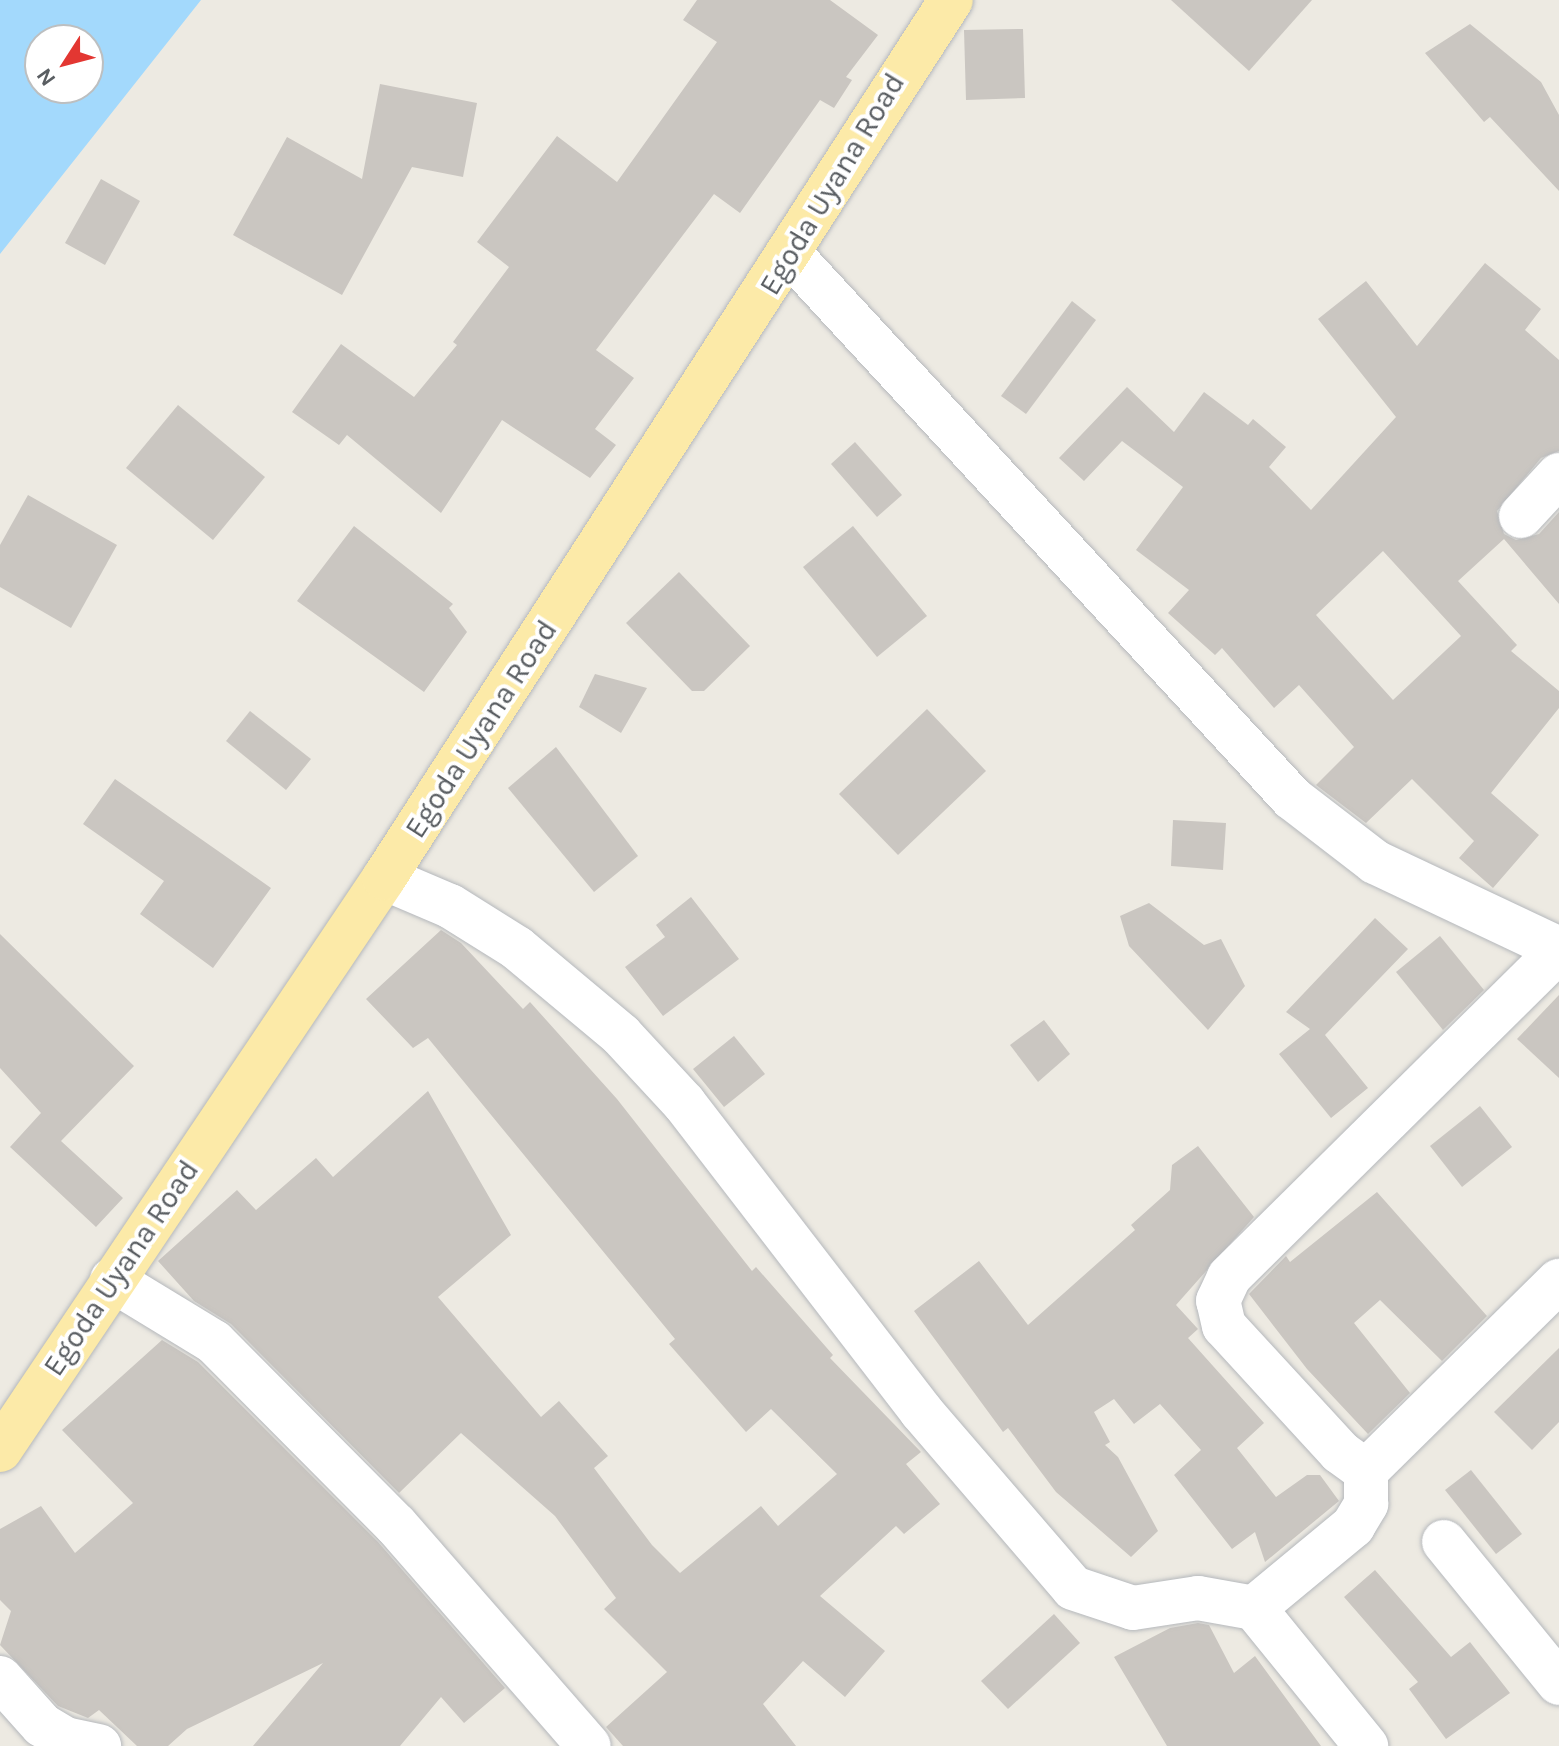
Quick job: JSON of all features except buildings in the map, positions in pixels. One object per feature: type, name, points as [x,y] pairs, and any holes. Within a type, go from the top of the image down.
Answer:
[{"type":"main road","name":"Egoda Uyana Road","points":[[0,1450],[384,878],[791,255],[913,51],[951,0]]},
{"type":"street","points":[[791,255],[1292,798],[1375,862],[1559,950],[1229,1277],[1218,1301],[1224,1326],[1340,1452],[1366,1471]]},
{"type":"street","points":[[1521,516],[1559,475]]},
{"type":"street","points":[[384,878],[450,906],[517,948],[621,1035],[684,1103],[921,1411],[1073,1588],[1133,1608],[1198,1598],[1254,1608],[1366,1746]]},
{"type":"street","points":[[112,1280],[214,1342],[396,1525],[589,1746]]},
{"type":"street","points":[[1254,1608],[1353,1526],[1366,1504],[1366,1471],[1559,1281]]},
{"type":"street","points":[[1444,1542],[1559,1683]]},
{"type":"street","points":[[0,1678],[42,1725],[65,1739],[99,1746]]},
{"type":"water","points":[[0,0],[201,0],[0,254]]}]
